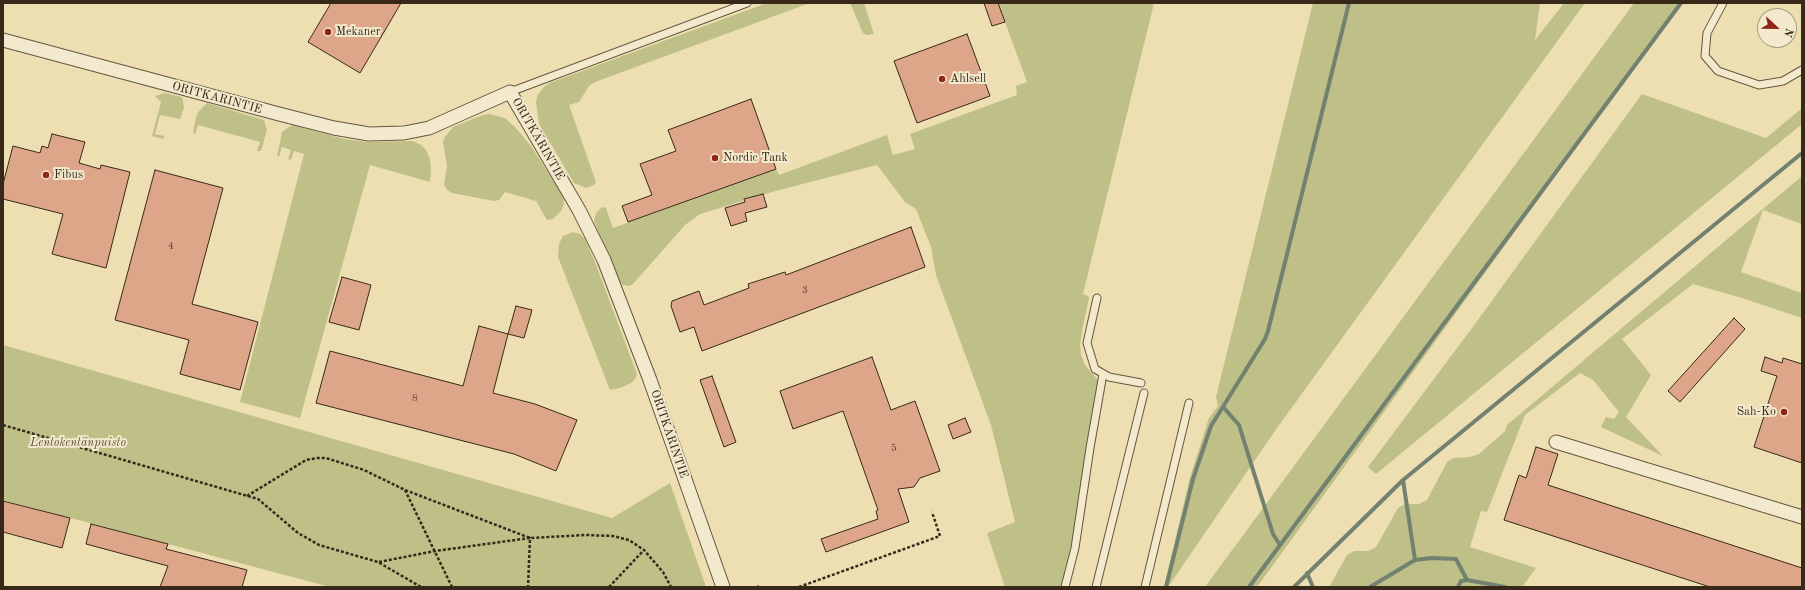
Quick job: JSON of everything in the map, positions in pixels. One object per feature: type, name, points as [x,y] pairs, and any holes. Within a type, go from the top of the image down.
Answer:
[{"type":"street","name":"ORITKARINTIE","points":[[3,40],[306,121],[369,134],[404,133],[429,128],[510,92],[579,210],[604,260],[650,380],[723,587]]},
{"type":"street","points":[[1556,442],[1802,517]]},
{"type":"lane","points":[[510,92],[747,3]]},
{"type":"lane","points":[[1723,3],[1708,33],[1705,56],[1718,71],[1759,85],[1783,81],[1802,70]]},
{"type":"lane","points":[[1098,298],[1087,343],[1095,369],[1109,377],[1141,383]]},
{"type":"lane","points":[[1065,587],[1075,548],[1103,374]]},
{"type":"lane","points":[[1096,587],[1144,393]]},
{"type":"lane","points":[[1145,587],[1190,403]]},
{"type":"path","points":[[3,425],[258,499],[266,504],[298,533],[319,545],[378,562],[421,587]]},
{"type":"path","points":[[247,496],[306,460],[326,458],[364,470],[405,490],[530,538]]},
{"type":"path","points":[[405,490],[452,587]]},
{"type":"path","points":[[799,587],[940,536],[932,512]]},
{"type":"path","points":[[378,562],[435,551],[530,538],[586,535],[614,536],[629,540],[644,550],[663,572],[672,587]]},
{"type":"path","points":[[528,587],[530,538]]},
{"type":"path","points":[[609,587],[644,550]]},
{"type":"green space","points":[[767,3],[810,3],[595,82],[589,86],[579,102],[569,105],[596,182],[594,185],[586,188],[574,183],[539,124],[536,102],[538,94],[545,86],[552,82]]},
{"type":"green space","points":[[850,3],[864,3],[874,34],[867,35],[863,33]]},
{"type":"green space","points":[[998,3],[1154,3],[1083,294],[1089,298],[1080,345],[1081,355],[1085,365],[1099,381],[1072,548],[1062,587],[1005,587],[987,533],[1015,522],[991,425],[936,275],[931,247],[916,209],[905,202],[877,165],[779,190],[700,214],[685,225],[633,284],[629,286],[623,285],[619,281],[594,221],[596,213],[602,207],[606,208],[613,228],[776,169],[779,175],[887,135],[893,155],[915,149],[910,134],[1017,95],[1016,86],[1027,82]]},
{"type":"green space","points":[[1313,3],[1540,3],[1535,40],[1564,3],[1585,3],[1277,428],[1168,587],[1164,587],[1190,477],[1209,418],[1218,406],[1216,397]]},
{"type":"green space","points":[[1634,3],[1681,3],[1257,587],[1205,587]]},
{"type":"green space","points":[[165,93],[182,97],[184,107],[180,119],[160,115],[155,134],[164,136],[163,139],[152,136],[161,102],[155,96]]},
{"type":"green space","points":[[1642,94],[1766,138],[1802,108],[1802,124],[1376,474],[1368,467],[1475,324]]},
{"type":"green space","points":[[207,103],[264,120],[267,130],[261,151],[257,151],[260,142],[198,125],[195,135],[193,132],[197,114]]},
{"type":"green space","points":[[489,114],[505,118],[515,127],[531,146],[563,196],[564,204],[561,211],[553,219],[547,220],[536,201],[505,192],[499,200],[494,201],[452,193],[447,190],[444,185],[447,165],[443,143],[444,138],[453,127]]},
{"type":"green space","points":[[292,125],[344,139],[368,142],[413,141],[421,145],[426,150],[430,159],[431,169],[430,182],[370,165],[300,418],[240,402],[304,154],[294,151],[291,160],[288,159],[291,150],[282,147],[279,157],[277,156],[282,132]]},
{"type":"green space","points":[[1802,176],[1802,224],[1763,210],[1741,272],[1802,293],[1802,318],[1742,298],[1693,284],[1622,339],[1651,375],[1626,417],[1663,456],[1601,427],[1606,417],[1614,419],[1619,412],[1593,380],[1580,373],[1525,415],[1487,512],[1481,511],[1470,547],[1536,568],[1522,587],[1329,587],[1347,555],[1354,551],[1368,551],[1376,547],[1398,508],[1405,504],[1419,504],[1427,500],[1447,462],[1454,458],[1470,457],[1479,454],[1505,431],[1507,425]]},
{"type":"green space","points":[[573,232],[580,234],[585,239],[637,374],[631,383],[620,388],[610,390],[558,257],[559,244],[563,236]]},
{"type":"green space","name":"Lentokentänpuisto","points":[[3,345],[612,518],[670,483],[706,587],[330,587],[3,500]]},
{"type":"building","points":[[331,3],[401,3],[360,73],[308,42]]},
{"type":"building","points":[[984,3],[998,3],[1005,22],[992,26]]},
{"type":"building","name":"Ahlsell","points":[[967,34],[990,96],[917,123],[894,61]]},
{"type":"building","name":"Nordic Tank","points":[[751,99],[776,169],[628,222],[622,206],[652,195],[640,164],[676,151],[668,130]]},
{"type":"building","points":[[52,134],[85,142],[79,163],[100,169],[101,165],[130,172],[106,268],[52,254],[63,214],[3,199],[3,184],[13,146],[40,153],[42,146],[48,148]]},
{"type":"building","points":[[155,170],[223,188],[192,304],[258,322],[240,390],[180,374],[189,340],[115,320]]},
{"type":"building","points":[[763,194],[767,207],[745,213],[747,221],[731,226],[725,208],[745,202],[744,199]]},
{"type":"building","points":[[911,227],[925,267],[702,351],[694,327],[680,332],[671,306],[672,301],[699,291],[704,305],[749,288],[748,284],[785,272],[786,275]]},
{"type":"building","points":[[342,277],[371,285],[359,330],[329,322]]},
{"type":"building","points":[[516,306],[532,310],[524,338],[508,334]]},
{"type":"building","points":[[1734,318],[1745,329],[1680,402],[1668,391]]},
{"type":"building","points":[[479,326],[508,334],[493,393],[535,404],[577,420],[556,471],[514,454],[316,403],[330,351],[463,386]]},
{"type":"building","points":[[872,357],[891,410],[915,401],[940,471],[920,478],[914,487],[898,489],[909,522],[826,552],[821,539],[878,519],[876,511],[878,510],[843,411],[793,429],[780,391]]},
{"type":"building","name":"Sah-Ko","points":[[1765,357],[1782,363],[1783,358],[1802,364],[1802,463],[1754,447],[1777,376],[1761,371]]},
{"type":"building","points":[[712,376],[736,442],[724,447],[700,380]]},
{"type":"building","points":[[965,418],[971,432],[953,439],[948,425]]},
{"type":"building","points":[[1536,447],[1558,454],[1548,485],[1802,568],[1802,587],[1710,587],[1504,520],[1519,475],[1526,478]]},
{"type":"building","points":[[3,501],[70,518],[62,548],[3,532]]},
{"type":"building","points":[[91,524],[168,544],[166,549],[247,570],[242,587],[160,587],[168,566],[86,544]]},
{"type":"waterway","points":[[1166,587],[1193,479],[1211,426],[1265,339],[1268,331],[1349,3]]},
{"type":"waterway","points":[[1249,587],[1681,3]]},
{"type":"waterway","points":[[1294,587],[1403,480],[1802,153]]},
{"type":"waterway","points":[[1224,408],[1239,425],[1273,534],[1280,545]]},
{"type":"waterway","points":[[1403,480],[1415,560]]},
{"type":"waterway","points":[[1370,587],[1415,560],[1432,558],[1456,559],[1467,580]]},
{"type":"waterway","points":[[1307,573],[1313,587]]},
{"type":"waterway","points":[[1458,587],[1461,581],[1467,580],[1505,587]]},
{"type":"place","name":"Mekaner","points":[[328,32]]},
{"type":"place","name":"Ahlsell","points":[[942,79]]},
{"type":"place","name":"Nordic Tank","points":[[715,158]]},
{"type":"place","name":"Fibus","points":[[46,175]]},
{"type":"place","name":"Sah-Ko","points":[[1784,412]]}]
